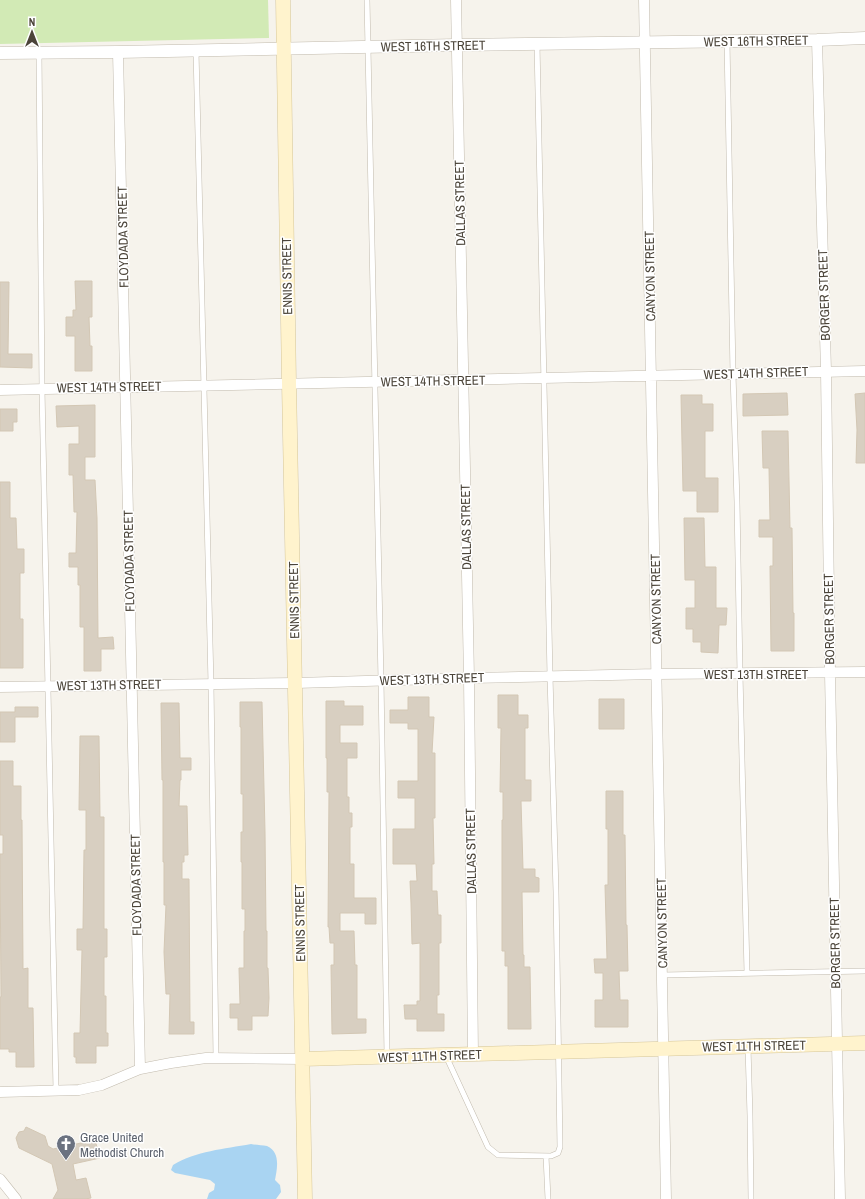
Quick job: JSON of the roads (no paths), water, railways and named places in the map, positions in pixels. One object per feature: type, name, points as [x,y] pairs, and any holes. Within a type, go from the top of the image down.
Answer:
[{"type":"main road","name":"ENNIS STREET","points":[[283,0],[305,1199]]},
{"type":"main road","name":"WEST 11TH STREET","points":[[302,1059],[865,1043]]},
{"type":"street","name":"DALLAS STREET","points":[[456,0],[469,678],[473,1055]]},
{"type":"street","name":"CANYON STREET","points":[[644,0],[666,1199]]},
{"type":"street","name":"WEST 16TH STREET","points":[[0,53],[196,51],[865,38]]},
{"type":"street","name":"BORGER STREET","points":[[817,40],[826,371],[836,1044],[840,1199]]},
{"type":"street","name":"FLOYDADA STREET","points":[[118,52],[140,1069]]},
{"type":"street","name":"WEST 14TH STREET","points":[[0,390],[865,371]]},
{"type":"street","name":"WEST 13TH STREET","points":[[0,687],[296,683],[657,674],[865,672]]},
{"type":"street","name":"WEST 11TH STREET","points":[[0,1092],[79,1090],[102,1085],[140,1069],[171,1062],[206,1058],[302,1059]]},
{"type":"street","points":[[0,1179],[16,1199]]},
{"type":"lane","points":[[367,0],[387,1057]]},
{"type":"lane","points":[[727,41],[747,974]]},
{"type":"lane","points":[[445,1056],[488,1147],[493,1152],[498,1155],[546,1156],[552,1156],[558,1153],[560,1147],[556,892],[537,44]]},
{"type":"lane","points":[[196,51],[211,684],[216,1058]]},
{"type":"lane","points":[[39,53],[42,389],[56,1090]]},
{"type":"lane","points":[[663,975],[865,971]]},
{"type":"lane","points":[[748,1046],[751,1199]]},
{"type":"lane","points":[[546,1156],[548,1199]]},
{"type":"water","points":[[251,1144],[267,1146],[276,1156],[277,1171],[275,1180],[280,1185],[281,1192],[276,1199],[207,1199],[209,1193],[214,1190],[215,1184],[210,1180],[175,1173],[171,1170],[173,1165],[191,1157],[210,1151]]},
{"type":"place","name":"Grace United Methodist Church","points":[[66,1161]]}]
